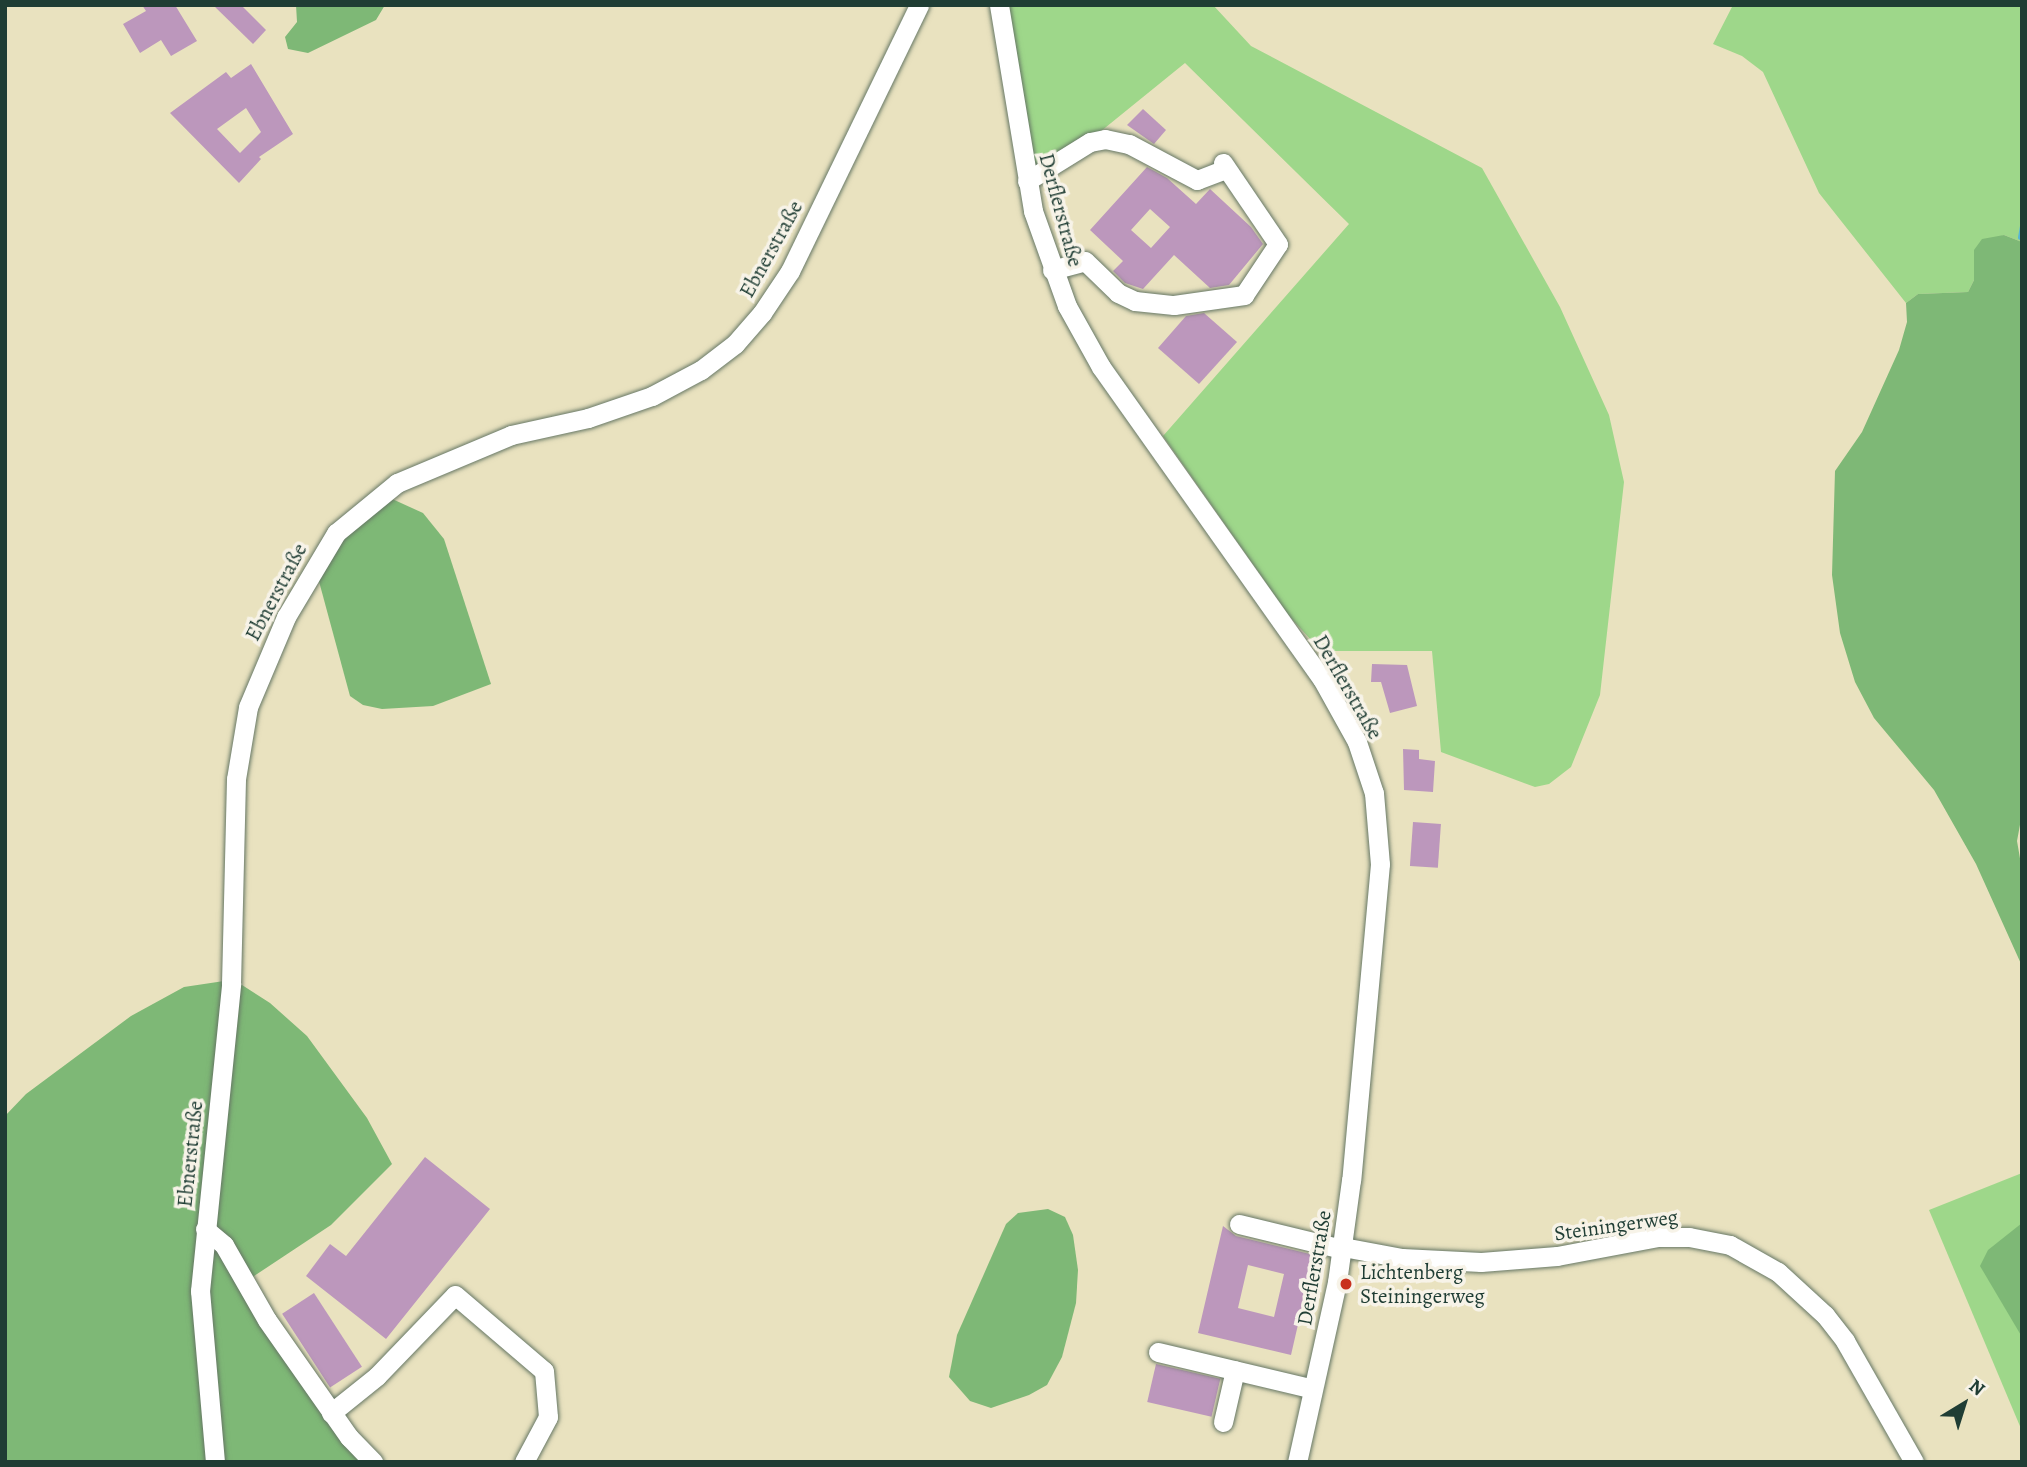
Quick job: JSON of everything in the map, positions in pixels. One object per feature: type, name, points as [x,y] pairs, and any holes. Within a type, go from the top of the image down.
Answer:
[{"type":"street","name":"Ebnerstraße","points":[[215,1462],[200,1315],[205,1229],[231,984],[239,751],[254,688],[316,561],[357,512],[414,474],[511,435],[641,400],[701,370],[735,344],[790,271],[919,5]]},
{"type":"street","name":"Derflerstraße","points":[[999,5],[1027,181],[1052,270],[1101,367],[1322,679],[1357,742],[1374,793],[1380,840],[1377,900],[1343,1248],[1297,1462]]},
{"type":"street","points":[[1027,181],[1090,142],[1105,139],[1129,144],[1197,180],[1224,166],[1278,244],[1244,295],[1174,306],[1135,301],[1118,293],[1085,261],[1052,270]]},
{"type":"street","name":"Steiningerweg","points":[[1239,1224],[1343,1248],[1402,1258],[1490,1262],[1558,1256],[1658,1237],[1689,1237],[1730,1245],[1778,1272],[1825,1315],[1845,1341],[1914,1462]]},
{"type":"street","points":[[205,1229],[225,1245],[267,1320],[331,1413],[373,1462]]},
{"type":"street","points":[[331,1413],[377,1376],[455,1295],[544,1371],[548,1417],[524,1462]]},
{"type":"street","points":[[1158,1352],[1313,1389]]},
{"type":"street","points":[[1223,1422],[1235,1370]]},
{"type":"green space","points":[[296,5],[385,5],[376,20],[308,53],[288,49],[285,37],[297,22]]},
{"type":"green space","points":[[1008,5],[1213,5],[1251,46],[1482,168],[1560,307],[1609,415],[1624,482],[1600,695],[1571,767],[1549,784],[1535,787],[1441,752],[1432,651],[1321,651],[1290,617],[1163,436],[1349,224],[1185,63],[1037,183]]},
{"type":"green space","points":[[1733,5],[2022,5],[2022,242],[2004,235],[1974,251],[1974,280],[1968,292],[1918,294],[1906,303],[1819,193],[1763,72],[1742,56],[1713,44]]},
{"type":"green space","points":[[2004,235],[2022,242],[2022,814],[2017,841],[2022,870],[2022,966],[1976,864],[1934,790],[1874,718],[1855,682],[1840,633],[1832,575],[1835,471],[1862,432],[1899,350],[1907,322],[1906,303],[1918,294],[1968,292],[1974,280],[1974,250],[1982,239]]},
{"type":"green space","points":[[390,498],[423,513],[444,539],[491,684],[433,706],[382,709],[363,705],[350,696],[317,574],[362,517]]},
{"type":"green space","points":[[224,981],[242,985],[270,1003],[307,1036],[367,1118],[392,1164],[331,1225],[242,1284],[367,1462],[5,1462],[5,1116],[26,1094],[131,1016],[184,987]]},
{"type":"green space","points":[[2022,1173],[2022,1431],[1929,1210]]},
{"type":"green space","points":[[1048,1209],[1065,1217],[1073,1235],[1078,1270],[1076,1303],[1062,1357],[1047,1385],[1029,1395],[991,1408],[970,1401],[949,1377],[957,1335],[1006,1224],[1018,1213]]},
{"type":"green space","points":[[2022,1223],[2022,1337],[1980,1266],[1988,1250]]},
{"type":"building","points":[[142,5],[175,5],[197,41],[171,56],[161,40],[140,53],[123,24],[146,11]]},
{"type":"building","points":[[213,5],[241,5],[266,30],[253,44]]},
{"type":"building","points":[[251,64],[293,134],[259,157],[261,159],[239,183],[170,113],[226,72],[231,78]],"holes":[[[246,108],[261,132],[240,153],[217,129]]]},
{"type":"building","points":[[1143,109],[1166,130],[1154,144],[1127,125]]},
{"type":"building","points":[[1147,167],[1167,178],[1196,204],[1210,189],[1251,227],[1263,244],[1229,285],[1210,288],[1174,255],[1143,289],[1125,283],[1113,271],[1123,261],[1090,230]],"holes":[[[1150,209],[1170,227],[1151,248],[1131,230]]]},
{"type":"building","points":[[1204,313],[1237,342],[1199,384],[1158,348],[1186,316]]},
{"type":"building","points":[[1372,664],[1407,665],[1417,706],[1390,713],[1381,682],[1371,682]]},
{"type":"building","points":[[1403,749],[1419,750],[1419,759],[1435,761],[1433,792],[1404,790]]},
{"type":"building","points":[[1413,822],[1441,824],[1438,868],[1410,866]]},
{"type":"building","points":[[425,1157],[490,1209],[386,1339],[306,1276],[330,1244],[346,1256]]},
{"type":"building","points":[[1223,1226],[1236,1236],[1314,1255],[1291,1355],[1198,1333]],"holes":[[[1248,1265],[1284,1274],[1274,1317],[1238,1308]]]},
{"type":"building","points":[[314,1293],[362,1367],[330,1387],[282,1314]]},
{"type":"building","points":[[1156,1364],[1220,1379],[1212,1417],[1147,1402]]},
{"type":"waterway","points":[[2020,237],[2022,226]]},
{"type":"place","name":"Lichtenberg Steiningerweg","points":[[1346,1284]]}]
